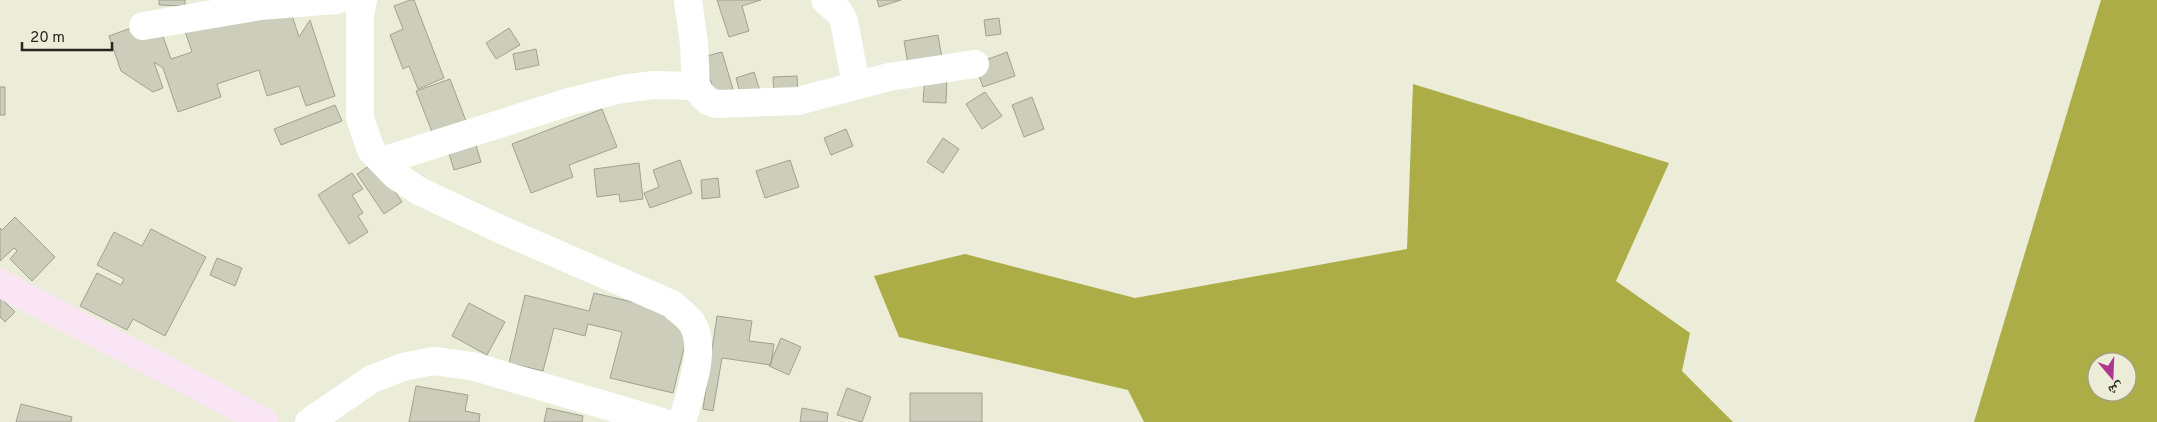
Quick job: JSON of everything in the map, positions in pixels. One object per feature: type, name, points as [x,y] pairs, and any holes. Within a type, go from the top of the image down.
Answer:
[{"type":"main road","points":[[0,283],[264,422]]},
{"type":"street","points":[[143,26],[260,6],[328,0]]},
{"type":"street","points":[[363,0],[360,14],[360,118],[371,150],[395,175],[419,191],[502,230],[672,304],[692,323],[697,338],[698,361],[682,422]]},
{"type":"street","points":[[688,0],[694,44],[696,86],[708,101],[717,104],[798,101],[889,77],[976,64]]},
{"type":"street","points":[[825,0],[839,12],[844,21],[856,85]]},
{"type":"street","points":[[382,161],[572,101],[622,89],[654,85],[696,86]]},
{"type":"street","points":[[309,422],[372,379],[403,367],[433,361],[472,366],[662,422]]},
{"type":"shaded area","points":[[2101,0],[2157,0],[2157,422],[1974,422]]},
{"type":"shaded area","points":[[1413,84],[1669,163],[1616,281],[1690,333],[1682,371],[1733,422],[1144,422],[1128,390],[899,337],[874,276],[965,254],[1135,298],[1407,249]]},
{"type":"building","points":[[159,0],[185,0],[185,6],[159,5]]},
{"type":"building","points":[[287,0],[299,37],[310,20],[335,96],[306,106],[299,86],[267,96],[259,70],[217,84],[221,97],[178,112],[163,68],[154,62],[163,88],[153,92],[121,71],[109,36],[131,28],[134,36],[160,28],[171,59],[192,52],[184,28]]},
{"type":"building","points":[[414,0],[444,78],[418,89],[409,66],[403,69],[390,35],[403,29],[394,6]]},
{"type":"building","points":[[717,0],[761,0],[742,6],[749,31],[729,37]]},
{"type":"building","points":[[877,0],[901,0],[879,7]]},
{"type":"building","points":[[999,18],[1001,34],[986,36],[984,20]]},
{"type":"building","points":[[509,28],[520,45],[496,59],[486,43]]},
{"type":"building","points":[[938,35],[943,64],[909,70],[904,41]]},
{"type":"building","points":[[536,49],[539,65],[516,70],[513,54]]},
{"type":"building","points":[[722,52],[733,89],[715,95],[703,57]]},
{"type":"building","points":[[1007,52],[1015,76],[983,87],[975,64]]},
{"type":"building","points":[[754,72],[761,94],[742,100],[736,78]]},
{"type":"building","points":[[797,76],[798,96],[774,97],[773,77]]},
{"type":"building","points":[[925,76],[947,76],[946,103],[923,102]]},
{"type":"building","points":[[450,79],[469,129],[436,142],[416,91]]},
{"type":"building","points":[[0,87],[5,87],[5,115],[0,115]]},
{"type":"building","points":[[985,92],[1002,116],[982,129],[966,104]]},
{"type":"building","points":[[1032,97],[1044,129],[1024,137],[1012,105]]},
{"type":"building","points":[[335,105],[342,121],[281,145],[274,129]]},
{"type":"building","points":[[602,109],[617,147],[569,165],[573,177],[531,193],[512,144]]},
{"type":"building","points":[[846,129],[853,146],[831,155],[824,138]]},
{"type":"building","points":[[943,138],[959,149],[943,173],[927,162]]},
{"type":"building","points":[[475,142],[481,162],[454,170],[448,150]]},
{"type":"building","points":[[680,160],[692,193],[650,208],[644,193],[659,187],[653,170]]},
{"type":"building","points":[[790,160],[799,187],[765,198],[756,171]]},
{"type":"building","points":[[375,162],[402,202],[384,214],[357,174]]},
{"type":"building","points":[[639,163],[643,199],[620,202],[619,194],[597,197],[594,169]]},
{"type":"building","points":[[352,173],[363,189],[352,195],[363,213],[358,216],[368,232],[349,244],[318,195]]},
{"type":"building","points":[[718,178],[720,197],[702,199],[701,180]]},
{"type":"building","points":[[15,217],[55,257],[32,281],[10,259],[17,251],[14,248],[0,261],[0,228],[2,230]]},
{"type":"building","points":[[151,229],[206,257],[165,336],[133,319],[127,330],[80,306],[97,273],[121,285],[124,279],[97,265],[114,232],[142,246]]},
{"type":"building","points":[[217,258],[242,268],[235,286],[210,275]]},
{"type":"building","points":[[594,293],[692,316],[673,393],[610,378],[622,332],[588,324],[585,336],[554,328],[543,371],[509,363],[525,295],[589,311]]},
{"type":"building","points":[[0,297],[15,312],[5,322],[0,317]]},
{"type":"building","points":[[469,303],[505,322],[487,355],[452,336]]},
{"type":"building","points":[[717,316],[752,321],[749,341],[774,344],[771,365],[722,358],[713,411],[703,409]]},
{"type":"building","points":[[781,338],[801,347],[789,375],[769,366]]},
{"type":"building","points":[[416,386],[468,395],[465,411],[480,414],[479,422],[409,422]]},
{"type":"building","points":[[847,388],[871,397],[862,422],[837,415]]},
{"type":"building","points":[[910,393],[982,393],[982,422],[910,422]]},
{"type":"building","points":[[21,404],[72,417],[71,422],[16,422]]},
{"type":"building","points":[[547,408],[583,416],[582,422],[544,422]]},
{"type":"building","points":[[802,408],[828,413],[827,422],[800,422]]}]
